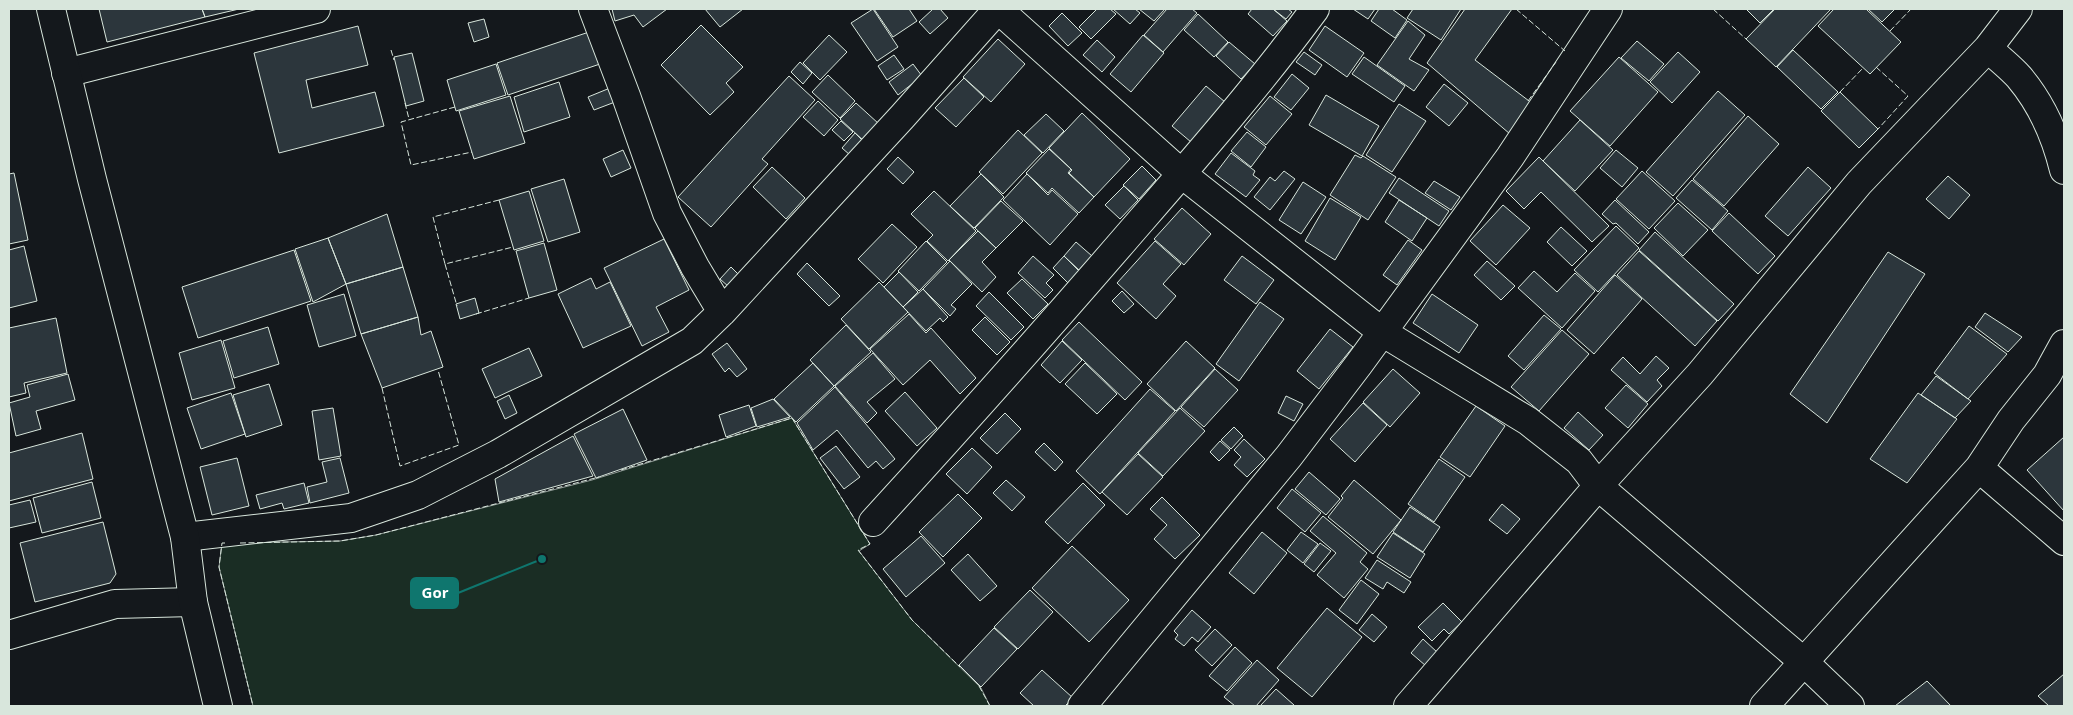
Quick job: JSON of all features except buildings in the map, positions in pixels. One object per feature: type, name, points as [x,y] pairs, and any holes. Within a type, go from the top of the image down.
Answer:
[{"type":"street","points":[[51,9],[185,537],[193,602],[218,706]]},
{"type":"street","points":[[66,73],[316,9]]},
{"type":"street","points":[[593,9],[667,213],[695,267],[722,312]]},
{"type":"street","points":[[185,537],[351,518],[418,494],[498,454],[692,341],[722,312],[902,117],[998,9],[1182,174],[1382,332],[1528,420],[1579,462],[1598,486],[1804,663],[1850,706]]},
{"type":"street","points":[[872,522],[996,387],[1182,174],[1286,48],[1315,9]]},
{"type":"street","points":[[1082,706],[1289,456],[1510,156],[1608,9]]},
{"type":"street","points":[[1408,706],[1598,486],[1700,374],[1859,183],[1988,48],[2018,9]]},
{"type":"street","points":[[1988,48],[2019,77],[2040,108],[2060,152],[2064,170]]},
{"type":"street","points":[[1764,706],[1979,468],[2011,420],[2047,375],[2064,344]]},
{"type":"street","points":[[1979,468],[2064,541]]},
{"type":"street","points":[[9,635],[115,604],[193,602]]},
{"type":"green space","points":[[792,418],[870,544],[859,551],[912,620],[981,688],[990,706],[253,706],[219,567],[222,543],[340,541],[376,535],[592,480]]},
{"type":"fence","points":[[1516,9],[1565,51]]},
{"type":"fence","points":[[1713,9],[1746,39]]},
{"type":"fence","points":[[1890,31],[1911,9]]},
{"type":"fence","points":[[391,50],[394,60]]},
{"type":"fence","points":[[1528,101],[1556,62]]},
{"type":"fence","points":[[1876,67],[1908,96],[1878,129]]},
{"type":"fence","points":[[1840,92],[1863,68]]},
{"type":"fence","points":[[405,103],[409,119]]},
{"type":"fence","points":[[455,107],[401,122],[411,165],[472,152]]},
{"type":"fence","points":[[499,200],[433,217],[445,264],[513,247]]},
{"type":"fence","points":[[445,264],[457,306]]},
{"type":"fence","points":[[476,314],[529,298]]},
{"type":"fence","points":[[382,388],[400,466],[459,445],[438,370]]},
{"type":"fence","points":[[621,470],[792,418],[870,544],[858,550],[912,620],[960,667]]},
{"type":"fence","points":[[240,543],[340,541],[376,535],[599,477]]},
{"type":"fence","points":[[225,543],[222,543],[219,567],[253,706]]},
{"type":"fence","points":[[979,686],[990,706]]},
{"type":"place","name":"Gor","points":[[542,559]]}]
